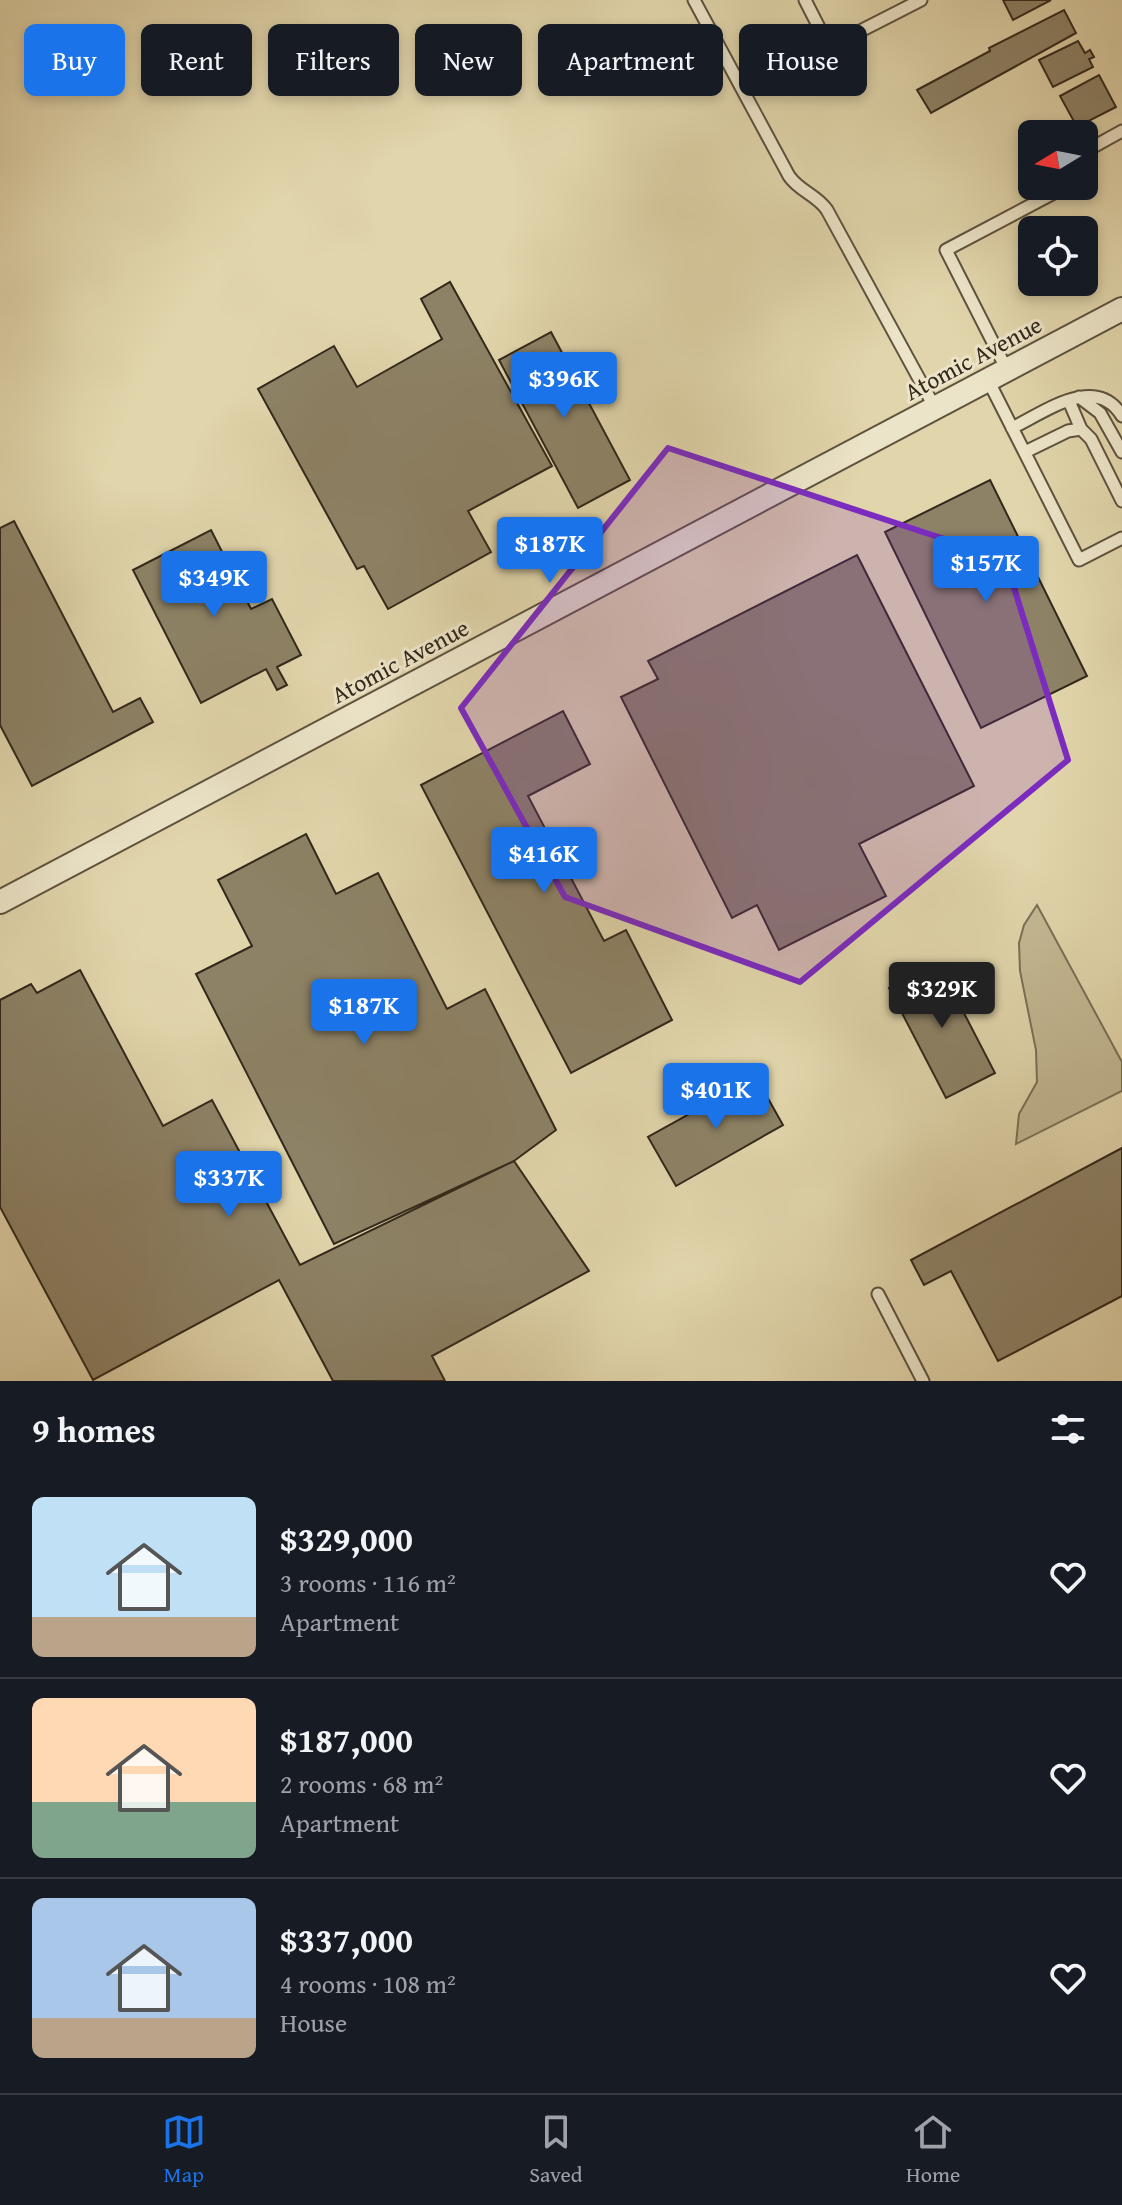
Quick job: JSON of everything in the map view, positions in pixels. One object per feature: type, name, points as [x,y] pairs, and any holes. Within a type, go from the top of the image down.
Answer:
[{"type":"street","name":"Atomic Avenue","points":[[0,902],[1122,309]]},
{"type":"lane","points":[[694,0],[789,176],[795,185],[827,210],[935,408]]},
{"type":"lane","points":[[805,0],[829,47],[921,0]]},
{"type":"lane","points":[[1098,144],[1122,131]]},
{"type":"lane","points":[[1041,200],[946,250],[998,375],[1012,428],[1079,560],[1122,538]]},
{"type":"lane","points":[[1012,428],[1074,399],[1102,397],[1115,406],[1122,416]]},
{"type":"lane","points":[[1074,399],[1081,429],[1091,439],[1122,501]]},
{"type":"lane","points":[[1074,399],[1100,413],[1122,452]]},
{"type":"lane","points":[[1025,452],[1068,431],[1081,429]]},
{"type":"lane","points":[[878,1294],[923,1381]]},
{"type":"highlighted area","points":[[668,448],[1005,559],[1068,760],[800,982],[565,897],[461,708]]},
{"type":"shaded area","points":[[1037,905],[1122,1062],[1122,1091],[1016,1144],[1019,1114],[1037,1082],[1036,1050],[1020,971],[1019,943],[1024,925]]},
{"type":"building","points":[[1003,0],[1051,0],[1013,20]]},
{"type":"building","points":[[1064,10],[1076,33],[931,113],[917,90],[990,51],[989,48]]},
{"type":"building","points":[[1078,41],[1085,53],[1090,50],[1094,57],[1089,59],[1093,67],[1053,87],[1039,60]]},
{"type":"building","points":[[1099,75],[1116,107],[1091,120],[1073,120],[1060,96]]},
{"type":"building","points":[[450,282],[552,466],[468,511],[491,552],[388,609],[364,566],[357,569],[258,389],[334,346],[357,387],[442,339],[421,299]]},
{"type":"building","points":[[551,332],[630,480],[578,508],[499,360]]},
{"type":"building","points":[[990,480],[1087,676],[981,728],[885,532]]},
{"type":"building","points":[[14,521],[113,712],[140,698],[153,722],[32,786],[0,725],[0,528]]},
{"type":"building","points":[[211,530],[251,609],[272,599],[301,655],[277,667],[287,685],[277,690],[266,669],[201,703],[133,570]]},
{"type":"building","points":[[857,555],[974,786],[859,844],[886,896],[779,950],[757,905],[732,918],[621,697],[658,679],[648,661]]},
{"type":"building","points":[[563,711],[590,764],[528,796],[604,941],[626,930],[672,1020],[571,1073],[421,785]]},
{"type":"building","points":[[306,834],[336,894],[378,873],[447,1009],[485,989],[556,1130],[514,1161],[334,1244],[196,974],[252,946],[218,880]]},
{"type":"building","points":[[938,963],[995,1073],[946,1098],[889,988]]},
{"type":"building","points":[[80,970],[163,1126],[212,1100],[300,1265],[514,1161],[589,1271],[432,1356],[445,1381],[333,1381],[279,1280],[93,1380],[0,1207],[0,1000],[31,984],[37,993]]},
{"type":"building","points":[[756,1077],[783,1125],[676,1186],[648,1137]]},
{"type":"building","points":[[1122,1148],[1122,1296],[998,1361],[951,1271],[924,1285],[911,1260]]}]
